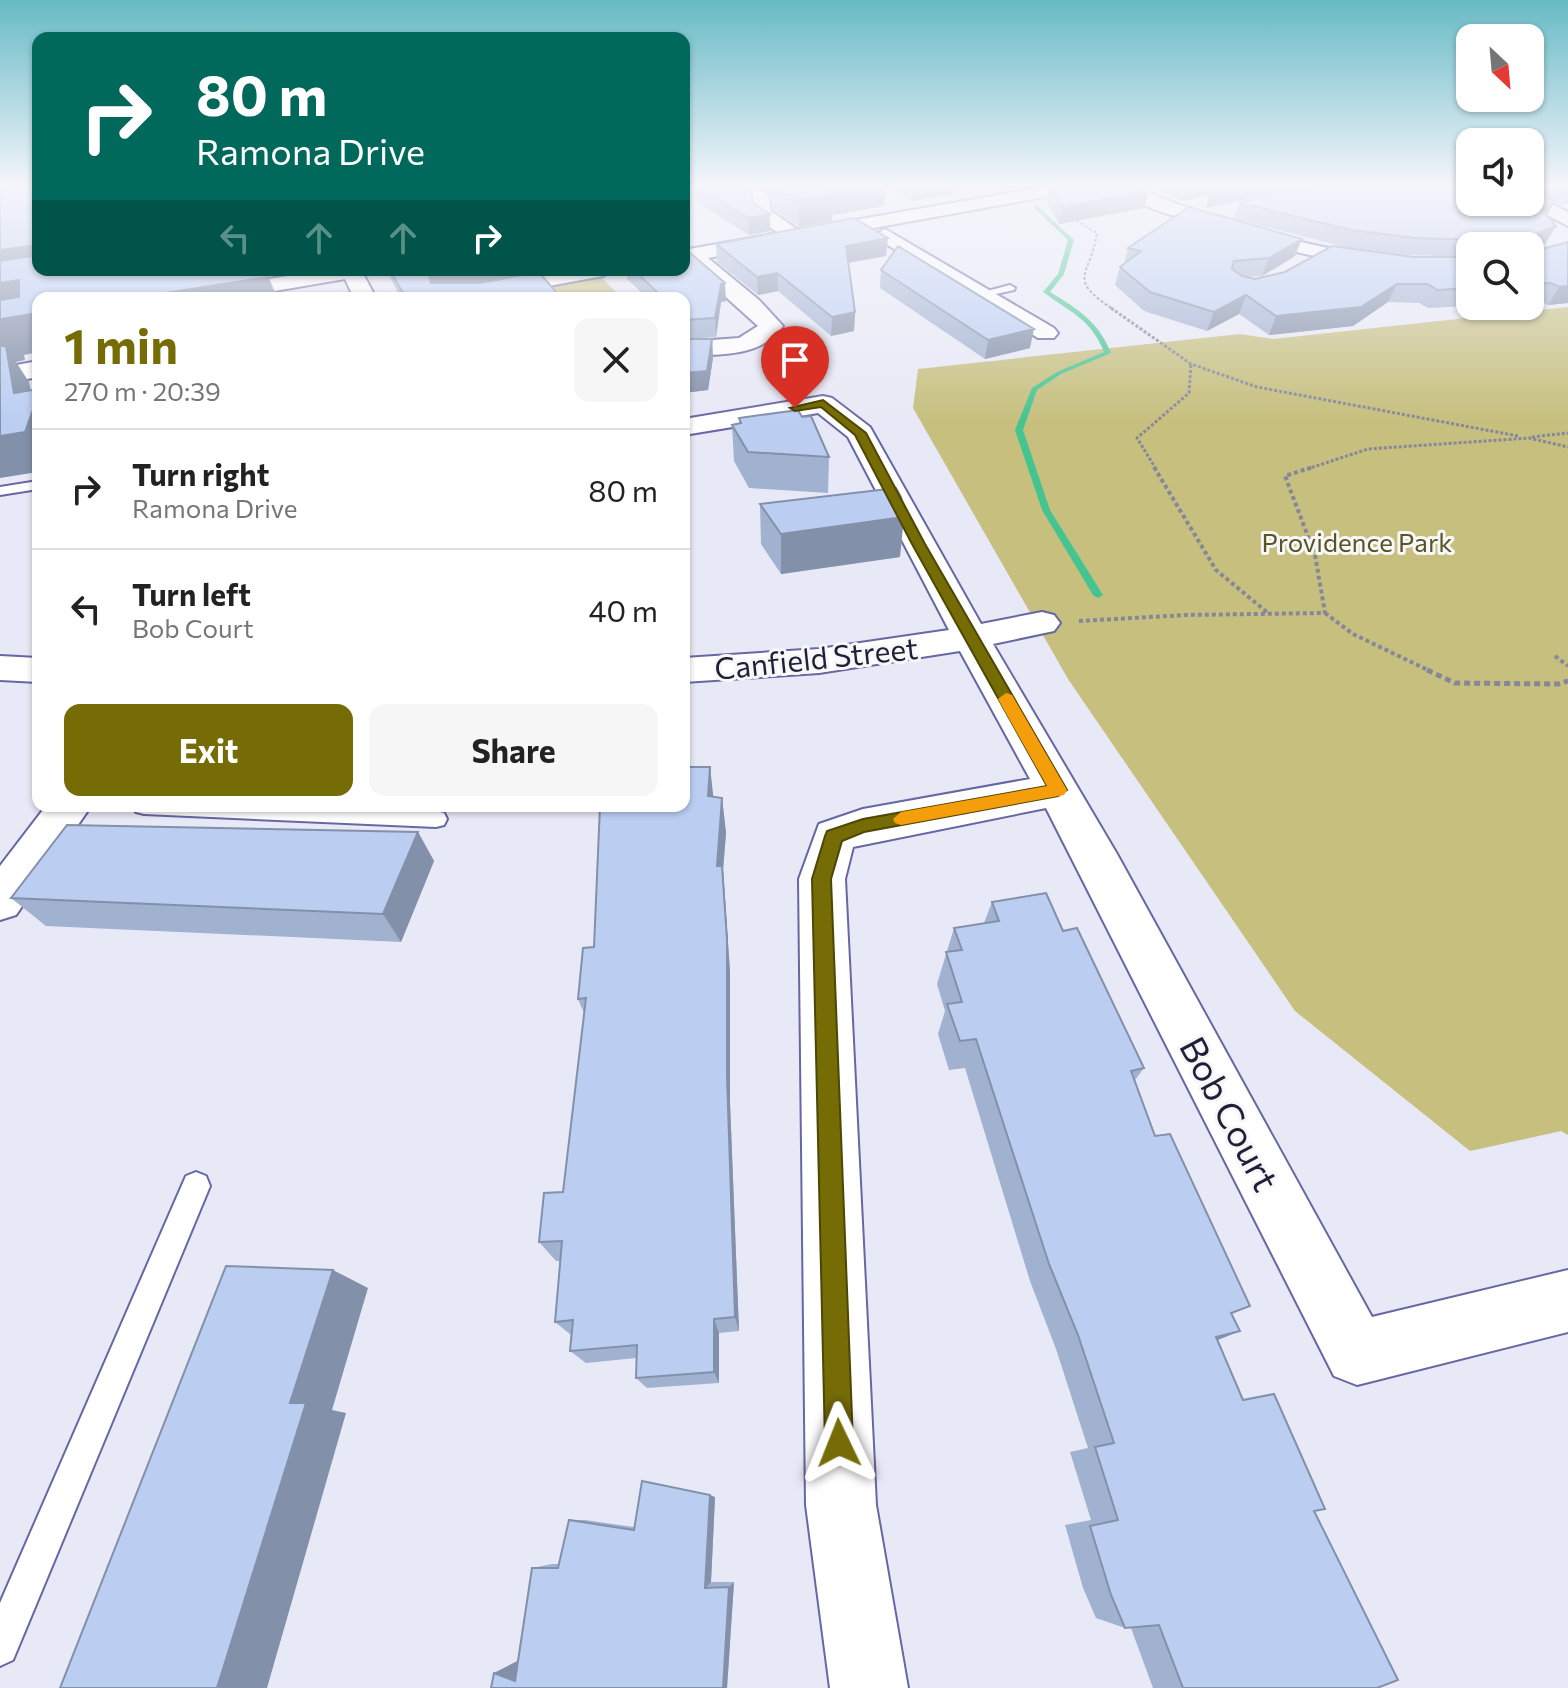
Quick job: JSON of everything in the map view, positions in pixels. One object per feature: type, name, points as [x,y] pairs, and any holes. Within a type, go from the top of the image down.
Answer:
[{"type":"street","points":[[690,348],[750,342],[767,334],[771,326],[751,305],[700,265]]},
{"type":"street","points":[[950,265],[982,294],[1046,333]]},
{"type":"street","points":[[1292,271],[1302,265]]},
{"type":"street","points":[[1399,265],[1456,266]]},
{"type":"street","points":[[231,292],[329,276]]},
{"type":"street","points":[[480,292],[570,276]]},
{"type":"street","points":[[0,376],[32,370]]},
{"type":"street","name":"Bob Court","points":[[690,426],[823,404],[860,433],[918,544],[1058,790],[1357,1353],[1568,1301]]},
{"type":"street","name":"Canfield Street","points":[[690,670],[744,670],[849,659],[1042,623]]},
{"type":"street","points":[[0,668],[32,670]]},
{"type":"street","points":[[869,1688],[841,1505],[822,879],[834,836],[863,826],[1058,790]]},
{"type":"street","points":[[0,901],[66,812]]},
{"type":"lane","points":[[982,294],[1010,288]]},
{"type":"lane","points":[[0,491],[32,486]]},
{"type":"lane","points":[[279,812],[436,819]]},
{"type":"lane","points":[[0,1647],[196,1186]]},
{"type":"path","points":[[1086,265],[1084,285],[1090,294],[1191,364],[1257,387],[1568,447]]},
{"type":"path","points":[[1191,364],[1189,393],[1137,438],[1216,570],[1268,614]]},
{"type":"path","points":[[1325,613],[1315,555],[1285,476],[1368,449],[1568,433]]},
{"type":"path","points":[[1042,623],[1186,615],[1325,613],[1353,634],[1455,683],[1558,684],[1568,681]]},
{"type":"path","points":[[1555,656],[1568,666]]},
{"type":"green space","points":[[601,277],[616,292],[520,292]]},
{"type":"green space","name":"Providence Park","points":[[1568,307],[1568,1135],[1561,1131],[1470,1151],[1295,1011],[1068,679],[913,408],[918,369],[1240,334],[1273,339],[1456,319],[1544,320],[1544,310]]},
{"type":"building","points":[[0,265],[32,265],[32,276],[268,277],[172,292],[32,292],[32,314],[1,319],[2,325],[0,325],[0,300],[19,297],[19,280],[0,283]]},
{"type":"building","points":[[690,265],[704,265],[725,283],[721,284],[715,318],[690,320],[690,292],[657,292],[640,276],[690,276]]},
{"type":"building","points":[[742,265],[849,265],[855,312],[832,317],[777,273],[757,277]]},
{"type":"building","points":[[885,265],[929,265],[1034,329],[988,340],[881,270]]},
{"type":"building","points":[[1233,265],[1232,269],[1242,276],[1255,279],[1285,272],[1298,265],[1456,265],[1456,289],[1437,290],[1428,284],[1397,284],[1361,307],[1276,316],[1246,295],[1214,312],[1150,292],[1120,267]]},
{"type":"building","points":[[1544,265],[1568,265],[1568,286],[1559,287],[1544,283]]},
{"type":"building","points":[[393,276],[431,276],[431,283],[480,283],[518,276],[542,276],[556,292],[402,292]]},
{"type":"building","points":[[690,339],[712,339],[707,371],[690,372]]},
{"type":"building","points":[[0,346],[6,346],[14,393],[32,390],[32,413],[25,432],[0,436]]},
{"type":"building","points":[[798,410],[802,417],[811,416],[829,457],[748,452],[732,425],[741,423],[739,418]]},
{"type":"building","points":[[896,488],[901,497],[904,517],[781,534],[760,504]]},
{"type":"building","points":[[690,767],[710,767],[708,796],[722,798],[717,866],[722,866],[727,940],[727,1076],[735,1317],[714,1319],[714,1372],[636,1378],[637,1345],[570,1351],[573,1320],[555,1322],[562,1241],[539,1242],[544,1193],[563,1192],[586,998],[578,999],[583,948],[594,947],[600,812],[690,812]]},
{"type":"building","points":[[67,825],[418,832],[383,914],[11,898]]},
{"type":"building","points":[[1046,893],[1063,931],[1077,928],[1144,1068],[1131,1071],[1155,1136],[1170,1134],[1250,1306],[1231,1313],[1240,1331],[1216,1337],[1243,1400],[1274,1394],[1325,1509],[1314,1511],[1398,1680],[1377,1688],[1183,1688],[1159,1625],[1125,1628],[1111,1595],[1090,1526],[1118,1520],[1095,1447],[1114,1443],[1078,1335],[1049,1264],[976,1039],[960,1041],[947,1004],[962,1002],[946,952],[962,950],[954,928],[999,921],[992,902]]},
{"type":"building","points":[[226,1266],[333,1270],[290,1403],[306,1403],[217,1688],[60,1688]]},
{"type":"building","points":[[642,1481],[710,1495],[705,1588],[729,1587],[723,1688],[491,1688],[494,1673],[515,1681],[532,1568],[558,1568],[569,1520],[634,1530]]},
{"type":"waterway","points":[[1064,265],[1061,274],[1046,292],[1091,324],[1108,353],[1059,373],[1034,389],[1019,430],[1046,510],[1098,595]]},
{"type":"slow traffic","points":[[901,819],[1058,790],[1006,699]]},
{"type":"route","points":[[795,408],[823,404],[860,433],[918,544],[954,602],[1058,790],[863,826],[834,836],[822,879],[839,1443]]}]
